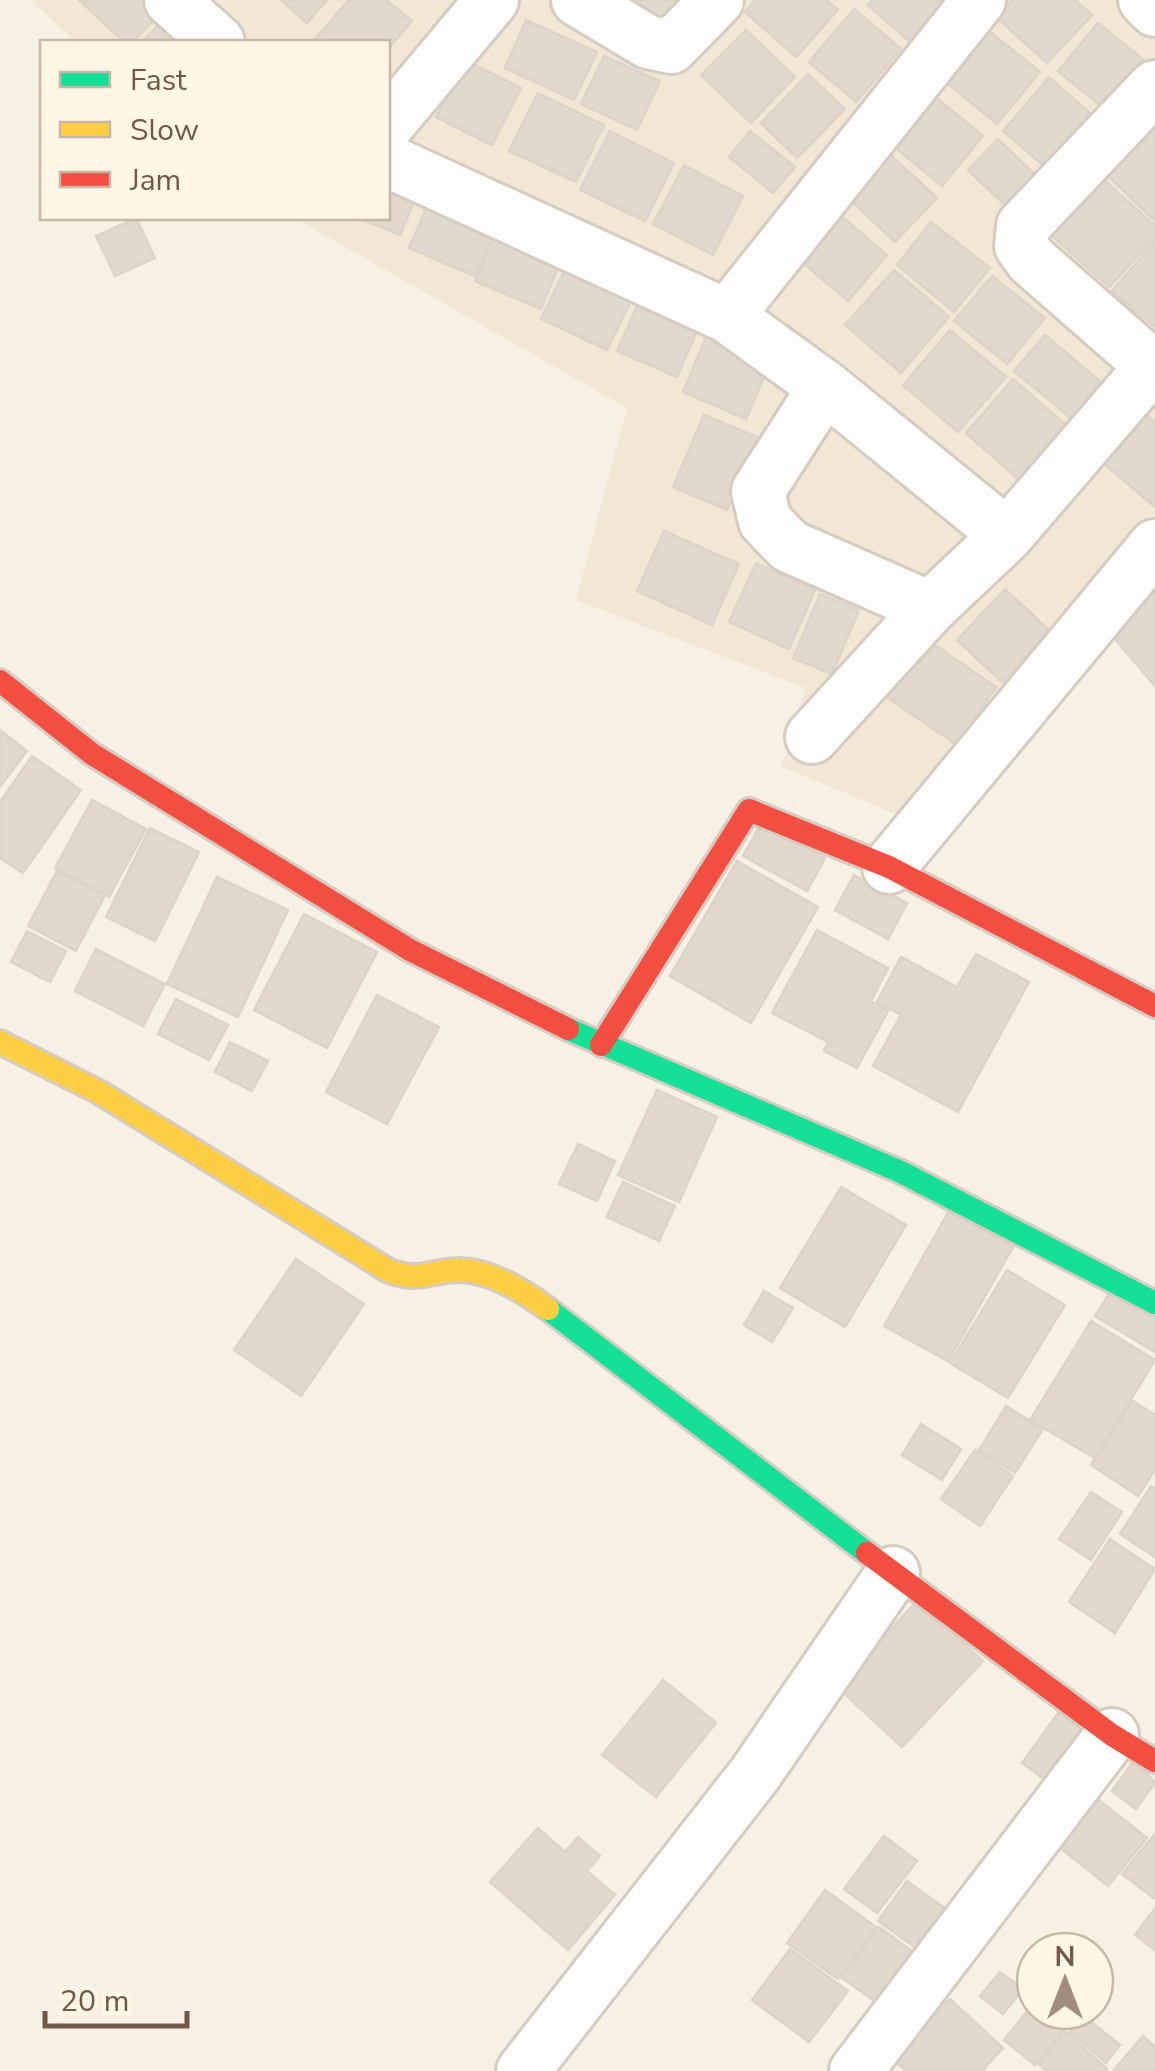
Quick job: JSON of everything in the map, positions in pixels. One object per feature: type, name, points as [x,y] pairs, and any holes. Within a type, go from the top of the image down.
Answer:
[{"type":"street","points":[[390,122],[492,0]]},
{"type":"street","points":[[578,0],[648,42],[671,48],[717,0]]},
{"type":"street","points":[[727,316],[979,0]]},
{"type":"street","points":[[1145,0],[1155,10]]},
{"type":"street","points":[[812,737],[930,608],[1007,536],[1154,365],[1031,260],[1021,246],[1022,226],[1155,87]]},
{"type":"street","points":[[390,162],[727,316],[825,387],[1007,536]]},
{"type":"street","points":[[825,387],[758,491],[766,521],[788,546],[930,608]]},
{"type":"street","points":[[889,867],[1155,546]]},
{"type":"street","points":[[0,681],[92,754],[410,950],[601,1046],[900,1172],[1155,1304]]},
{"type":"street","points":[[601,1046],[749,810],[889,867],[1155,1006]]},
{"type":"street","points":[[0,1042],[100,1092],[389,1271],[417,1282],[451,1270],[479,1272],[526,1293],[893,1573],[1133,1748],[856,2071]]},
{"type":"street","points":[[523,2071],[755,1774],[893,1573]]},
{"type":"shaded area","points":[[31,0],[1155,0],[1155,531],[905,818],[781,766],[806,688],[576,600],[627,408],[298,220],[390,220],[390,40],[74,40]]},
{"type":"building","points":[[79,0],[154,0],[164,9],[135,40],[122,40]]},
{"type":"building","points":[[281,0],[327,0],[307,23]]},
{"type":"building","points":[[349,0],[386,0],[412,21],[390,47],[390,40],[314,40]]},
{"type":"building","points":[[635,0],[692,0],[669,28]]},
{"type":"building","points":[[755,0],[826,0],[838,10],[796,57],[745,12]]},
{"type":"building","points":[[872,0],[950,0],[911,43],[868,5]]},
{"type":"building","points":[[1012,0],[1075,0],[1092,15],[1047,63],[996,17]]},
{"type":"building","points":[[854,9],[901,49],[856,102],[809,62]]},
{"type":"building","points":[[169,14],[197,40],[144,40]]},
{"type":"building","points":[[526,20],[597,52],[574,100],[505,68]]},
{"type":"building","points":[[1098,23],[1151,66],[1112,115],[1058,71]]},
{"type":"building","points":[[746,30],[795,77],[751,123],[701,75]]},
{"type":"building","points":[[989,31],[1040,72],[997,124],[947,83]]},
{"type":"building","points":[[604,56],[660,81],[637,130],[581,104]]},
{"type":"building","points":[[464,59],[521,88],[492,145],[436,117]]},
{"type":"building","points":[[808,74],[845,109],[797,158],[761,123]]},
{"type":"building","points":[[1049,77],[1098,120],[1052,173],[1003,131]]},
{"type":"building","points":[[928,91],[983,136],[942,186],[887,141]]},
{"type":"building","points":[[538,93],[604,125],[576,182],[509,151]]},
{"type":"building","points":[[1155,128],[1155,221],[1107,175]]},
{"type":"building","points":[[610,131],[674,163],[645,221],[580,190]]},
{"type":"building","points":[[750,131],[795,167],[773,193],[729,157]]},
{"type":"building","points":[[998,139],[1043,182],[1013,213],[968,170]]},
{"type":"building","points":[[883,148],[937,198],[895,242],[842,192]]},
{"type":"building","points":[[684,165],[743,196],[713,255],[653,224]]},
{"type":"building","points":[[390,175],[420,188],[400,235],[364,220],[390,220]]},
{"type":"building","points":[[1104,180],[1155,226],[1155,238],[1109,287],[1052,236]]},
{"type":"building","points":[[431,197],[497,224],[475,276],[409,248]]},
{"type":"building","points":[[828,205],[887,255],[848,301],[789,251]]},
{"type":"building","points":[[137,220],[155,258],[115,276],[96,236]]},
{"type":"building","points":[[931,222],[990,268],[954,312],[897,265]]},
{"type":"building","points":[[499,225],[564,253],[541,309],[475,281]]},
{"type":"building","points":[[1155,242],[1155,327],[1112,291]]},
{"type":"building","points":[[574,251],[640,282],[607,350],[541,319]]},
{"type":"building","points":[[894,270],[949,317],[901,373],[845,325]]},
{"type":"building","points":[[992,276],[1045,318],[1007,364],[954,321]]},
{"type":"building","points":[[640,300],[699,326],[677,377],[617,351]]},
{"type":"building","points":[[950,330],[1006,377],[958,432],[903,385]]},
{"type":"building","points":[[708,332],[772,359],[746,419],[683,392]]},
{"type":"building","points":[[1045,335],[1102,383],[1072,419],[1014,371]]},
{"type":"building","points":[[1013,379],[1067,426],[1019,480],[966,433]]},
{"type":"building","points":[[1143,411],[1155,422],[1155,507],[1100,460]]},
{"type":"building","points":[[704,415],[759,438],[727,510],[673,487]]},
{"type":"building","points":[[664,531],[739,564],[712,625],[637,591]]},
{"type":"building","points":[[756,563],[815,590],[789,649],[729,622]]},
{"type":"building","points":[[1155,581],[1155,686],[1103,625]]},
{"type":"building","points":[[1005,589],[1051,632],[1003,683],[957,640]]},
{"type":"building","points":[[820,594],[859,610],[832,674],[793,658]]},
{"type":"building","points":[[922,636],[996,687],[957,745],[882,694]]},
{"type":"building","points":[[0,730],[27,751],[0,787]]},
{"type":"building","points":[[32,756],[81,790],[23,873],[0,858],[0,802]]},
{"type":"building","points":[[92,800],[146,829],[109,897],[55,868]]},
{"type":"building","points":[[761,824],[825,858],[807,891],[743,856]]},
{"type":"building","points":[[150,828],[199,852],[155,941],[106,917]]},
{"type":"building","points":[[737,861],[818,907],[751,1023],[670,976]]},
{"type":"building","points":[[57,871],[105,895],[76,951],[28,926]]},
{"type":"building","points":[[854,875],[907,903],[888,939],[835,910]]},
{"type":"building","points":[[217,877],[288,910],[238,1017],[167,984]]},
{"type":"building","points":[[304,914],[377,952],[327,1048],[254,1010]]},
{"type":"building","points":[[817,930],[888,968],[871,1001],[888,1011],[857,1068],[824,1051],[828,1042],[772,1013]]},
{"type":"building","points":[[27,931],[66,951],[50,982],[11,962]]},
{"type":"building","points":[[96,949],[165,984],[143,1026],[75,991]]},
{"type":"building","points":[[976,954],[1029,982],[958,1112],[873,1066],[901,1015],[877,1002],[901,957],[957,987]]},
{"type":"building","points":[[377,995],[439,1027],[387,1124],[326,1092]]},
{"type":"building","points":[[176,999],[228,1025],[209,1060],[158,1034]]},
{"type":"building","points":[[230,1042],[268,1061],[252,1091],[215,1072]]},
{"type":"building","points":[[657,1090],[717,1117],[679,1202],[618,1175]]},
{"type":"building","points":[[578,1144],[615,1161],[597,1201],[559,1184]]},
{"type":"building","points":[[623,1182],[675,1206],[659,1241],[607,1217]]},
{"type":"building","points":[[841,1187],[906,1225],[845,1327],[780,1288]]},
{"type":"building","points":[[949,1211],[1013,1247],[948,1361],[884,1326]]},
{"type":"building","points":[[296,1259],[364,1304],[301,1396],[234,1350]]},
{"type":"building","points":[[1007,1270],[1065,1305],[1008,1398],[950,1363]]},
{"type":"building","points":[[1112,1289],[1155,1315],[1155,1352],[1095,1316]]},
{"type":"building","points":[[764,1291],[793,1308],[772,1342],[744,1325]]},
{"type":"building","points":[[1091,1321],[1155,1360],[1095,1458],[1030,1420]]},
{"type":"building","points":[[1133,1401],[1155,1415],[1155,1470],[1138,1496],[1091,1465]]},
{"type":"building","points":[[1006,1406],[1043,1429],[1015,1473],[979,1450]]},
{"type":"building","points":[[921,1424],[961,1449],[942,1480],[902,1455]]},
{"type":"building","points":[[975,1450],[1013,1476],[980,1526],[941,1499]]},
{"type":"building","points":[[1151,1486],[1155,1488],[1155,1557],[1120,1534]]},
{"type":"building","points":[[1091,1492],[1122,1512],[1091,1560],[1059,1539]]},
{"type":"building","points":[[1110,1539],[1155,1569],[1115,1633],[1069,1602]]},
{"type":"building","points":[[917,1601],[983,1661],[902,1747],[837,1687]]},
{"type":"building","points":[[663,1680],[716,1723],[656,1797],[602,1755]]},
{"type":"building","points":[[1059,1712],[1089,1734],[1052,1785],[1022,1763]]},
{"type":"building","points":[[1135,1759],[1155,1783],[1136,1809],[1112,1791]]},
{"type":"building","points":[[1086,1790],[1147,1838],[1108,1886],[1048,1838]]},
{"type":"building","points":[[538,1828],[565,1852],[578,1837],[600,1856],[587,1871],[615,1895],[568,1950],[490,1882]]},
{"type":"building","points":[[1155,1834],[1155,1897],[1154,1898],[1122,1874]]},
{"type":"building","points":[[884,1836],[917,1861],[877,1913],[844,1889]]},
{"type":"building","points":[[907,1881],[953,1914],[924,1954],[878,1921]]},
{"type":"building","points":[[825,1890],[876,1927],[838,1979],[787,1943]]},
{"type":"building","points":[[1155,1908],[1155,1950],[1135,1935]]},
{"type":"building","points":[[879,1927],[916,1954],[880,2005],[842,1978]]},
{"type":"building","points":[[790,1949],[848,1991],[809,2042],[752,2000]]},
{"type":"building","points":[[1000,1972],[1015,1983],[1015,1999],[1003,2014],[980,1996]]},
{"type":"building","points":[[950,1999],[1003,2048],[982,2071],[906,2071],[893,2059]]},
{"type":"building","points":[[1015,2027],[1015,2031],[1063,2031],[1035,2065],[1004,2040]]},
{"type":"building","points":[[1103,2031],[1120,2045],[1106,2063],[1070,2032]]},
{"type":"building","points":[[1066,2032],[1107,2069],[1046,2071],[1038,2063]]},
{"type":"building","points":[[1143,2036],[1155,2047],[1155,2071],[1113,2071]]},
{"type":"traffic: fast","points":[[568,1029],[901,1172],[1155,1303]]},
{"type":"traffic: fast","points":[[548,1309],[867,1553]]},
{"type":"traffic: slow","points":[[0,1042],[99,1092],[389,1271],[410,1276],[472,1271],[518,1289],[548,1309]]},
{"type":"traffic: jam","points":[[0,681],[92,754],[410,950],[568,1029]]},
{"type":"traffic: jam","points":[[601,1045],[749,810],[889,867],[1155,1006]]},
{"type":"traffic: jam","points":[[867,1553],[1112,1735],[1155,1761]]}]
